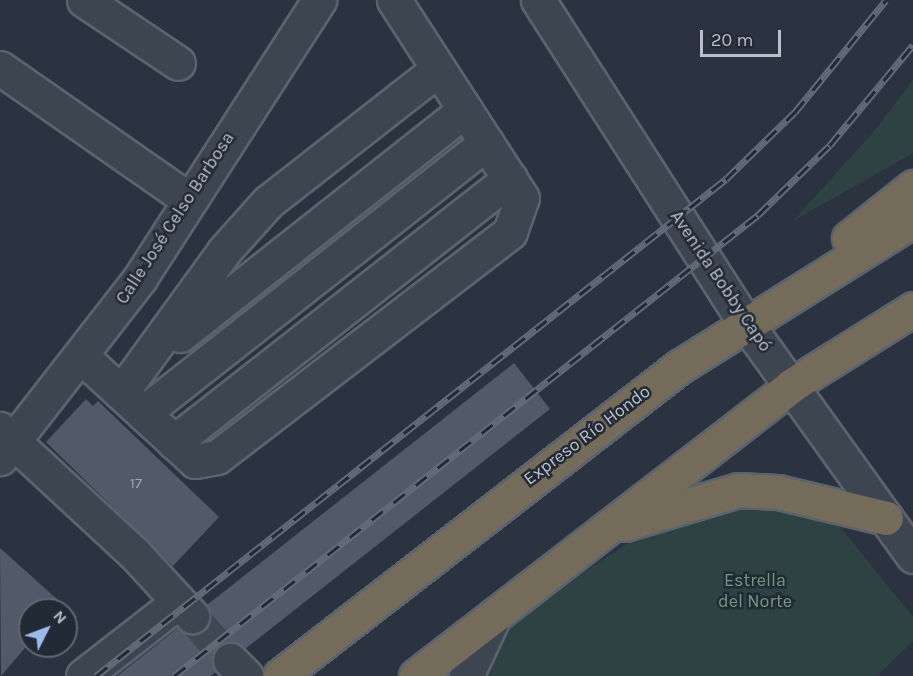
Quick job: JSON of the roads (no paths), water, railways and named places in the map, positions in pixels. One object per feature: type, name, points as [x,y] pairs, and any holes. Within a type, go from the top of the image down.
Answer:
[{"type":"highway","points":[[745,322],[913,187]]},
{"type":"highway","name":"Expreso Río Hondo","points":[[280,676],[516,488],[745,322],[913,220]]},
{"type":"highway","points":[[416,676],[792,385],[913,309]]},
{"type":"highway","points":[[606,530],[738,490],[778,492],[886,518]]},
{"type":"street","points":[[84,0],[178,63]]},
{"type":"street","name":"Calle José Celso Barbosa","points":[[5,443],[81,356],[140,278],[188,199],[319,0]]},
{"type":"street","points":[[81,356],[195,461],[217,458],[510,232],[522,198],[394,0]]},
{"type":"street","name":"Avenida Bobby Capó","points":[[538,0],[745,322],[913,556]]},
{"type":"street","points":[[0,68],[188,199]]},
{"type":"street","points":[[132,403],[224,251],[267,202],[438,69]]},
{"type":"street","points":[[132,403],[213,307],[465,110]]},
{"type":"street","points":[[132,403],[486,143]]},
{"type":"street","points":[[174,442],[510,179]]},
{"type":"street","points":[[5,443],[185,609],[83,676]]},
{"type":"street","points":[[466,676],[494,616]]},
{"type":"tunnel","points":[[192,616],[230,660]]},
{"type":"railway","points":[[96,676],[726,179],[795,112],[886,0]]},
{"type":"railway","points":[[174,676],[758,215],[830,145],[913,45]]},
{"type":"park label","name":"Estrella del Norte","points":[[755,591]]}]
